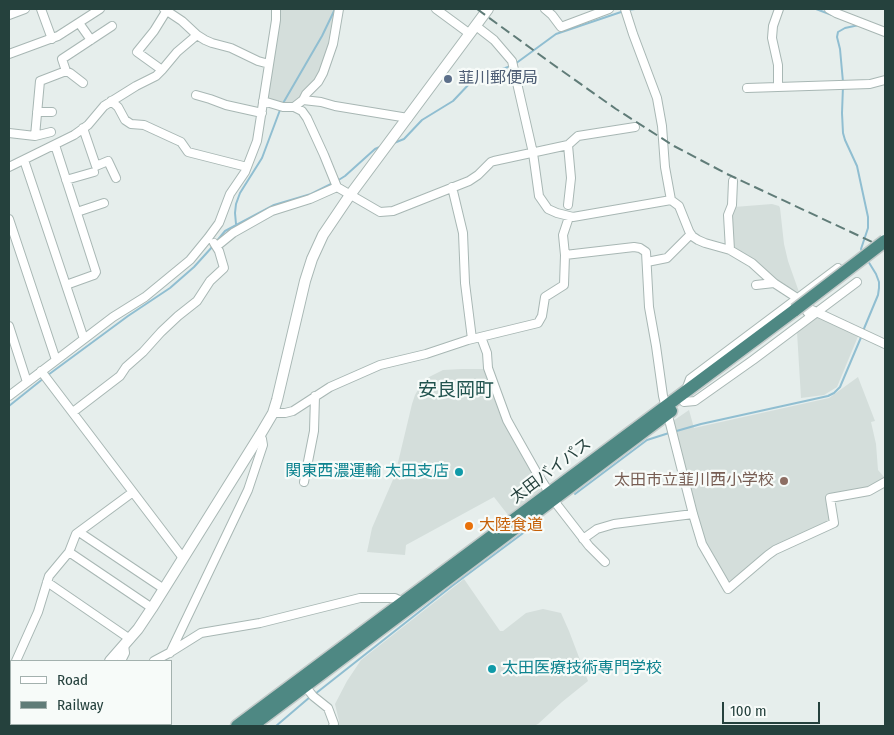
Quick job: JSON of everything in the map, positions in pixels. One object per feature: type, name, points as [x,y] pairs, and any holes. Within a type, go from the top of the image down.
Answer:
[{"type":"highway","name":"太田バイパス","points":[[252,726],[667,410],[797,303],[885,241]]},
{"type":"highway","name":"太田バイパス","points":[[797,303],[885,252]]},
{"type":"highway","name":"太田バイパス","points":[[236,726],[552,496]]},
{"type":"street","points":[[9,15],[26,9]]},
{"type":"street","points":[[41,9],[52,39]]},
{"type":"street","points":[[9,54],[52,39],[100,9]]},
{"type":"street","points":[[162,70],[137,52],[154,31],[166,9],[196,35],[212,44],[231,48],[258,61],[269,64]]},
{"type":"street","points":[[213,242],[230,194],[245,172],[257,141],[276,20],[276,9]]},
{"type":"street","points":[[294,107],[303,100],[323,73],[333,44],[339,9]]},
{"type":"street","points":[[436,9],[494,40],[513,65],[533,152],[539,196],[548,209],[569,217],[671,200],[680,206],[691,234],[698,240],[730,250],[752,263],[809,314],[815,312],[885,344]]},
{"type":"street","points":[[111,660],[152,608],[272,413],[277,400],[305,281],[323,235],[350,195],[488,9]]},
{"type":"street","points":[[545,9],[561,27],[609,9]]},
{"type":"street","points":[[778,86],[778,64],[772,38],[773,26],[779,9]]},
{"type":"street","points":[[829,9],[885,32]]},
{"type":"street","points":[[626,11],[657,98],[671,200]]},
{"type":"street","points":[[79,23],[90,40]]},
{"type":"street","points":[[83,83],[66,71],[62,59],[112,26]]},
{"type":"street","points":[[9,167],[74,135],[88,125],[104,106],[156,76],[177,52],[196,35]]},
{"type":"street","points":[[35,136],[40,81],[66,71]]},
{"type":"street","points":[[747,88],[870,84],[885,80]]},
{"type":"street","points":[[196,95],[226,105],[262,113]]},
{"type":"street","points":[[303,100],[408,118]]},
{"type":"street","points":[[111,101],[118,106],[125,120],[131,124],[144,125],[181,142],[188,152],[247,167]]},
{"type":"street","points":[[264,101],[283,108],[294,107],[302,111],[307,118],[336,183],[350,195],[380,212],[404,208],[469,181],[491,162],[568,145],[578,136],[635,127]]},
{"type":"street","points":[[37,112],[52,112]]},
{"type":"street","points":[[83,128],[96,166],[108,161],[116,178]]},
{"type":"street","points":[[9,133],[35,136],[51,132]]},
{"type":"street","points":[[55,145],[96,272],[94,275],[66,285]]},
{"type":"street","points":[[568,145],[571,178],[568,205]]},
{"type":"street","points":[[24,160],[84,339]]},
{"type":"street","points":[[66,180],[94,172]]},
{"type":"street","points":[[730,250],[728,215],[732,205],[733,181]]},
{"type":"street","points":[[9,396],[84,339],[145,297],[213,242],[272,211],[310,199],[336,183]]},
{"type":"street","points":[[452,187],[464,233],[465,283],[472,339]]},
{"type":"street","points":[[77,212],[104,203]]},
{"type":"street","points":[[272,413],[293,411],[330,387],[380,365],[538,323],[542,316],[545,297],[564,285],[565,255],[563,235],[569,217]]},
{"type":"street","points":[[9,219],[56,360]]},
{"type":"street","points":[[647,262],[667,258],[691,234]]},
{"type":"street","points":[[73,412],[120,376],[126,367],[161,332],[197,301],[210,281],[224,268],[219,251],[213,242]]},
{"type":"street","points":[[565,255],[634,248],[640,248],[646,252],[649,307],[660,380],[667,410],[702,544],[728,589],[775,550],[834,523],[830,498],[869,491],[885,482]]},
{"type":"street","points":[[797,303],[838,268]]},
{"type":"street","points":[[685,396],[696,401],[857,282]]},
{"type":"street","points":[[756,284],[774,283]]},
{"type":"street","points":[[9,326],[27,382]]},
{"type":"street","points":[[481,337],[487,353],[488,368],[507,420],[552,496],[583,539],[605,562]]},
{"type":"street","points":[[42,372],[183,558]]},
{"type":"street","points":[[304,482],[314,431],[315,396]]},
{"type":"street","points":[[166,660],[248,490],[263,444],[260,435]]},
{"type":"street","points":[[16,660],[38,612],[49,576],[69,552],[75,537],[133,492]]},
{"type":"street","points":[[583,539],[597,530],[614,524],[693,514]]},
{"type":"street","points":[[79,532],[164,588]]},
{"type":"street","points":[[69,552],[152,608]]},
{"type":"street","points":[[47,582],[127,642]]},
{"type":"street","points":[[156,660],[201,634],[260,623],[368,598],[395,598],[404,602]]},
{"type":"street","points":[[122,660],[127,642]]},
{"type":"street","points":[[305,686],[312,696],[328,708],[333,726]]},
{"type":"shaded area","points":[[280,9],[337,9],[332,43],[316,83],[291,106],[271,101],[268,98]]},
{"type":"shaded area","points":[[772,204],[780,208],[784,244],[799,292],[779,283],[751,258],[733,247],[731,223],[734,207]]},
{"type":"shaded area","points":[[816,316],[859,334],[837,387],[824,395],[801,398],[797,332]]},
{"type":"shaded area","points":[[486,369],[507,429],[542,489],[508,515],[494,497],[406,545],[405,555],[367,552],[372,528],[395,475],[415,395],[422,383],[429,377],[443,370]]},
{"type":"shaded area","name":"太田市立韮川西小学校","points":[[858,377],[875,421],[871,422],[876,444],[878,470],[885,478],[868,488],[827,495],[830,521],[765,552],[732,581],[727,580],[706,544],[696,513],[673,421],[689,410],[694,428],[829,398]]},
{"type":"shaded area","points":[[464,579],[500,631],[503,631],[526,613],[543,609],[561,613],[588,681],[534,726],[338,726],[339,721],[335,704],[361,660]]},
{"type":"waterway","points":[[282,105],[322,36],[335,9]]},
{"type":"waterway","points":[[628,10],[635,9]]},
{"type":"waterway","points":[[816,9],[832,15]]},
{"type":"waterway","points":[[515,64],[556,34],[624,11]]},
{"type":"waterway","points":[[843,82],[838,32],[845,28],[859,25]]},
{"type":"waterway","points":[[394,143],[404,139],[422,120],[453,101],[472,81],[511,66]]},
{"type":"waterway","points":[[843,86],[843,133],[857,166],[868,217],[868,228],[861,249],[863,253]]},
{"type":"waterway","points":[[236,224],[236,204],[240,193],[262,158],[280,110]]},
{"type":"waterway","points":[[337,181],[375,149],[382,146]]},
{"type":"waterway","points":[[216,242],[225,231],[274,205],[311,194],[333,183]]},
{"type":"waterway","points":[[48,375],[128,316],[170,288],[194,267],[213,246]]},
{"type":"waterway","points":[[863,331],[878,295],[879,288],[876,274],[868,261]]},
{"type":"waterway","points":[[673,432],[828,396],[834,393],[840,387],[862,335]]},
{"type":"waterway","points":[[9,406],[44,378]]},
{"type":"waterway","points":[[575,494],[647,440],[669,433]]},
{"type":"waterway","points":[[315,694],[452,586],[542,519]]},
{"type":"waterway","points":[[276,726],[310,697]]},
{"type":"railway","points":[[477,9],[616,109],[674,146],[727,174],[885,248]]},
{"type":"place","name":"韮川郵便局","points":[[448,79]]},
{"type":"place","name":"関東西濃運輸 太田支店","points":[[459,472]]},
{"type":"place","name":"太田市立韮川西小学校","points":[[784,481]]},
{"type":"place","name":"大陸食道","points":[[469,526]]},
{"type":"place","name":"太田医療技術専門学校","points":[[492,669]]},
{"type":"district","name":"安良岡町","points":[[456,391]]}]
